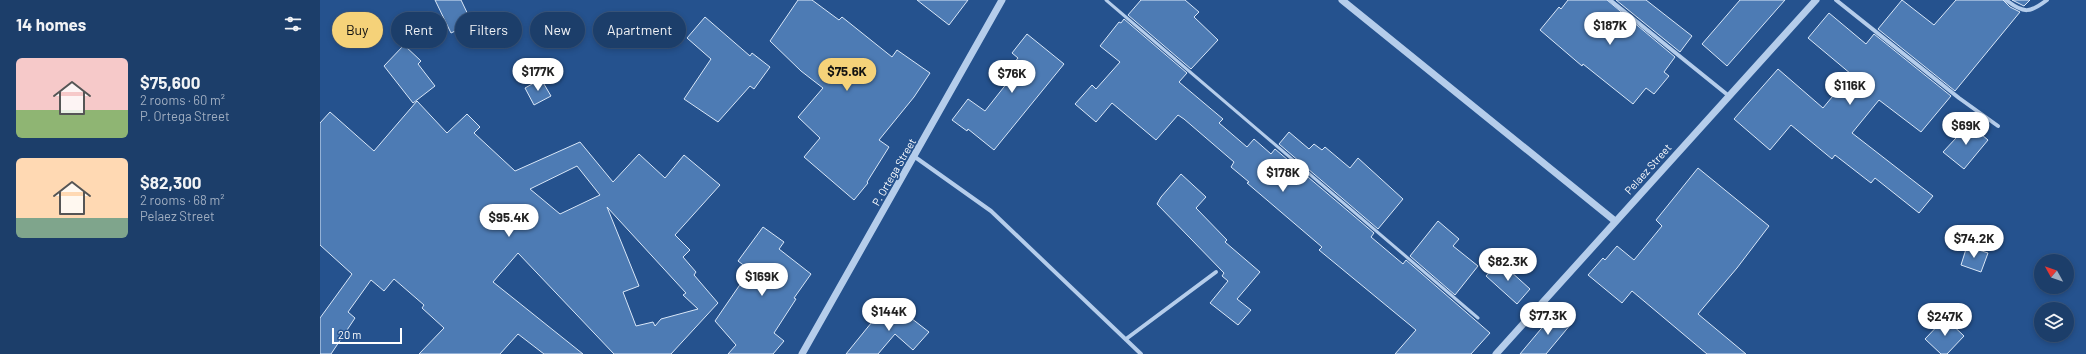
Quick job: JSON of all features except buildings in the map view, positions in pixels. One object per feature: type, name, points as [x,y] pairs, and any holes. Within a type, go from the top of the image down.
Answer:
[{"type":"street","name":"P. Ortega Street","points":[[802,354],[1002,0]]},
{"type":"street","points":[[1342,0],[1615,221]]},
{"type":"street","points":[[1610,0],[1729,96]]},
{"type":"street","name":"Pelaez Street","points":[[1496,354],[1816,0]]},
{"type":"street","points":[[1836,0],[1953,93],[1998,126]]},
{"type":"street","points":[[2006,0],[2022,11],[2034,10],[2047,0]]},
{"type":"street","points":[[915,156],[990,211],[1141,354]]},
{"type":"street","points":[[1126,339],[1216,272]]},
{"type":"lane","points":[[1106,0],[1478,318]]}]
